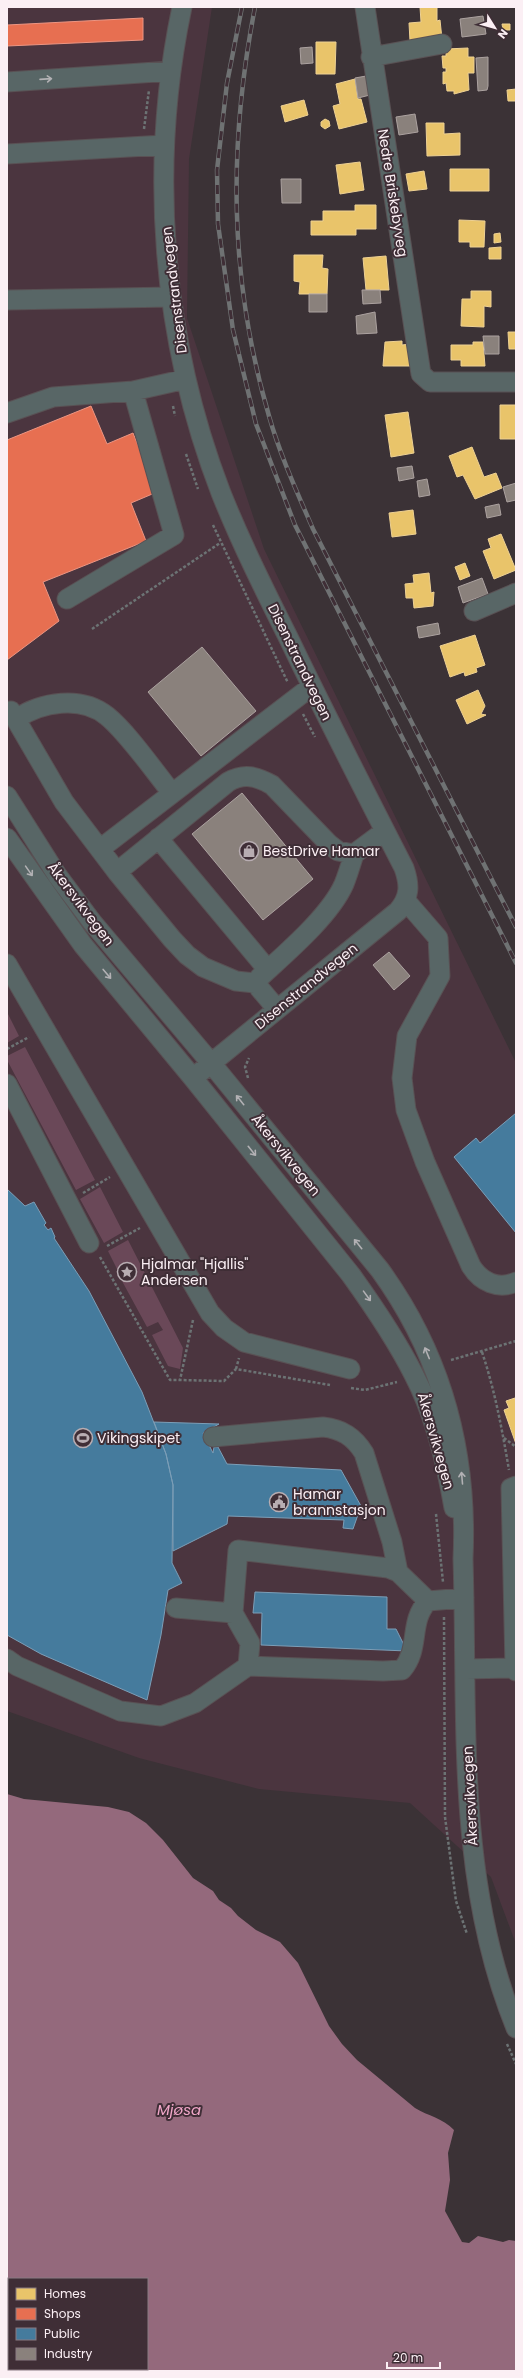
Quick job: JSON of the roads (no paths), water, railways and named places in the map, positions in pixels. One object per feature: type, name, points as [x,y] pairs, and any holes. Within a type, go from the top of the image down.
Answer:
[{"type":"street","name":"Disenstrandvegen","points":[[182,7],[171,71],[164,145],[164,198],[172,297],[177,337],[186,379],[221,493],[249,557],[408,879],[406,901],[398,911],[194,1078]]},
{"type":"street","name":"Nedre Briskebyveg","points":[[365,7],[371,57],[420,366],[425,379],[430,382],[516,382]]},
{"type":"street","points":[[371,57],[442,44]]},
{"type":"street","points":[[7,82],[171,71]]},
{"type":"street","points":[[7,154],[164,145]]},
{"type":"street","points":[[7,300],[172,297]]},
{"type":"street","points":[[7,413],[54,397],[133,392],[186,379]]},
{"type":"street","points":[[67,599],[174,535],[133,392]]},
{"type":"street","points":[[474,611],[516,593]]},
{"type":"street","points":[[100,849],[312,686]]},
{"type":"street","points":[[172,793],[106,715],[73,703],[56,704],[13,715],[64,802],[117,872],[187,955],[203,967],[219,975],[236,981],[255,983],[277,1009]]},
{"type":"street","points":[[117,872],[228,782],[238,777],[249,776],[260,778],[272,785],[338,851],[354,854]]},
{"type":"street","name":"Åkersvikvegen","points":[[7,796],[14,823],[58,875],[92,922],[211,1063],[380,1270],[410,1316],[442,1392],[456,1443],[463,1494],[462,1559],[468,1782],[476,1883],[490,1952],[504,1999],[516,2028]]},
{"type":"street","points":[[255,983],[316,922],[330,904],[344,885],[354,854],[385,831]]},
{"type":"street","name":"Åkersvikvegen","points":[[7,838],[53,907],[194,1078],[351,1275],[389,1329],[426,1402],[440,1448],[454,1504],[462,1559]]},
{"type":"street","points":[[158,838],[268,970]]},
{"type":"street","points":[[406,901],[438,938],[440,976],[407,1036],[402,1078],[406,1110],[425,1162],[471,1266],[477,1276],[486,1282],[494,1284],[516,1282]]},
{"type":"street","points":[[7,964],[43,1030],[197,1294],[210,1313],[224,1328],[244,1342],[350,1369]]},
{"type":"street","points":[[7,1084],[93,1247]]},
{"type":"street","points":[[213,1437],[323,1427],[337,1429],[348,1434],[358,1443],[364,1454],[392,1542],[398,1572]]},
{"type":"street","points":[[466,1669],[515,1669],[514,1487]]},
{"type":"street","points":[[248,1666],[250,1643],[233,1613],[238,1550],[364,1564],[398,1572],[428,1601],[464,1598]]},
{"type":"street","points":[[7,1659],[17,1666],[120,1711],[161,1716],[195,1703],[248,1666],[383,1671],[402,1670],[409,1661],[414,1649],[417,1616],[428,1601]]},
{"type":"street","points":[[176,1608],[233,1613]]},
{"type":"water","name":"Mjøsa","points":[[7,1794],[24,1799],[108,1807],[129,1812],[146,1823],[163,1840],[193,1878],[213,1891],[219,1900],[231,1908],[238,1916],[256,1930],[280,1942],[298,1963],[329,2026],[342,2044],[357,2060],[415,2108],[440,2120],[454,2130],[448,2153],[450,2180],[445,2211],[462,2242],[469,2243],[478,2236],[503,2242],[509,2240],[516,2241],[516,2371],[7,2371]]},
{"type":"railway","points":[[242,7],[227,83],[217,170],[218,224],[233,330],[256,424],[295,525],[516,963]]},
{"type":"railway","points":[[255,7],[246,59],[240,110],[237,162],[237,213],[240,263],[246,314],[256,365],[273,431],[313,529],[516,927]]},
{"type":"place","name":"BestDrive Hamar","points":[[249,851]]},
{"type":"place","name":"Hjalmar \"Hjallis\" Andersen","points":[[127,1272]]},
{"type":"place","name":"Vikingskipet","points":[[83,1438]]},
{"type":"place","name":"Hamar brannstasjon","points":[[279,1502]]}]
